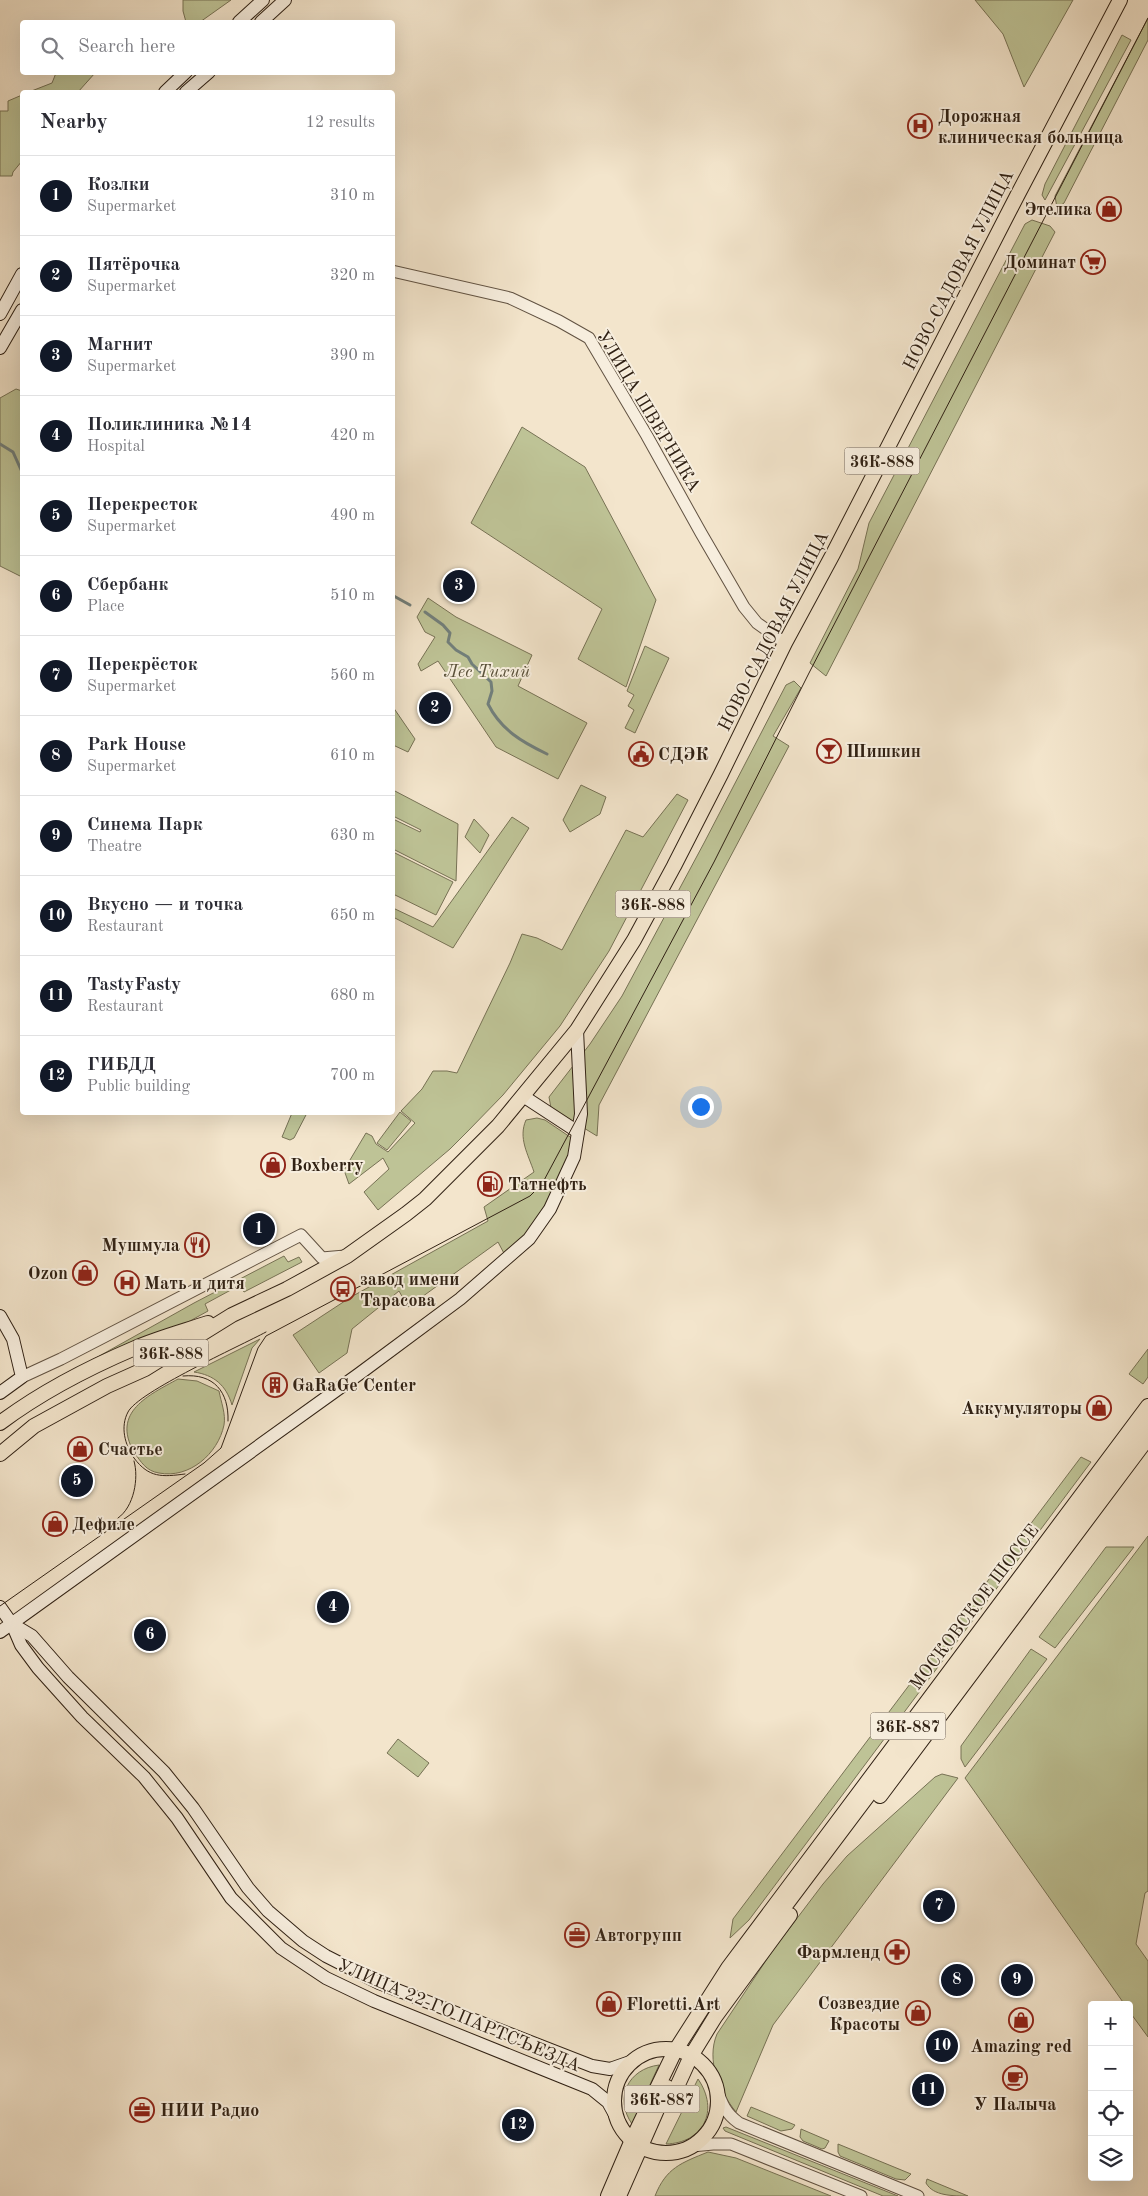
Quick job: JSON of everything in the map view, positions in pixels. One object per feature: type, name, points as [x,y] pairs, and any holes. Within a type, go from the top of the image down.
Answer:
[{"type":"main road","points":[[241,20],[263,0]]},
{"type":"main road","points":[[263,20],[285,0]]},
{"type":"main road","name":"НОВО-САДОВАЯ УЛИЦА","points":[[0,1454],[34,1426],[107,1386],[145,1369],[232,1316],[288,1289],[347,1256],[426,1199],[498,1126],[577,1030],[634,940],[721,774],[785,642],[833,554],[1120,0]]},
{"type":"main road","points":[[167,90],[183,75]]},
{"type":"main road","points":[[188,90],[206,75]]},
{"type":"main road","points":[[0,314],[20,278]]},
{"type":"main road","points":[[0,348],[20,313]]},
{"type":"main road","points":[[0,1632],[359,1374],[460,1299],[529,1239],[550,1209],[574,1157],[581,1114],[577,1030]]},
{"type":"main road","points":[[523,1096],[578,1132]]},
{"type":"main road","points":[[0,1316],[13,1340],[22,1377],[0,1393]]},
{"type":"main road","name":"НОВО-САДОВАЯ УЛИЦА","points":[[0,1423],[29,1403],[102,1363],[136,1347],[232,1316]]},
{"type":"main road","name":"МОСКОВСКОЕ ШОССЕ","points":[[619,2196],[683,2053],[728,1968],[1148,1406]]},
{"type":"main road","name":"МОСКОВСКОЕ ШОССЕ","points":[[608,2196],[640,2146],[683,2053],[752,1950],[1148,1423]]},
{"type":"main road","name":"МОСКОВСКОЕ ШОССЕ","points":[[683,2053],[715,2018],[1148,1438]]},
{"type":"main road","name":"УЛИЦА 22-ГО ПАРТСЪЕЗДА","points":[[0,1606],[12,1624],[21,1645],[38,1668],[82,1717],[144,1777],[177,1818],[231,1898],[281,1948],[312,1970],[348,1990],[592,2089],[608,2102],[619,2122]]},
{"type":"main road","name":"УЛИЦА 22-ГО ПАРТСЪЕЗДА","points":[[12,1624],[32,1636],[68,1677],[164,1772],[193,1808],[248,1888],[274,1916],[308,1945],[379,1983],[592,2066],[610,2069],[630,2062]]},
{"type":"main road","points":[[654,2051],[683,2053],[704,2066],[716,2087],[717,2114],[711,2127],[703,2138],[692,2146],[672,2153],[640,2146],[619,2122],[615,2111],[616,2089],[622,2071],[630,2062],[654,2051]]},
{"type":"main road","name":"МОСКОВСКОЕ ШОССЕ","points":[[630,2196],[640,2146]]},
{"type":"street","name":"УЛИЦА ШВЕРНИКА","points":[[395,272],[510,298],[559,321],[589,338],[744,607],[757,622],[785,642]]},
{"type":"street","points":[[22,1377],[61,1359],[301,1235],[322,1258],[347,1256]]},
{"type":"street","points":[[716,2087],[722,2107],[739,2124],[918,2196]]},
{"type":"street","points":[[692,2146],[731,2144],[861,2196]]},
{"type":"green space","points":[[183,0],[231,0],[203,20],[185,20]]},
{"type":"green space","points":[[975,0],[1073,0],[1024,87],[1003,34]]},
{"type":"green space","points":[[1148,18],[1148,40],[1064,203],[1057,208],[1055,196]]},
{"type":"green space","points":[[1122,35],[1131,40],[1045,200],[1042,195],[1045,184]]},
{"type":"green space","points":[[55,75],[93,75],[80,90],[34,90],[52,83]]},
{"type":"green space","points":[[20,96],[20,163],[12,176],[0,176],[0,111],[8,111],[8,101]]},
{"type":"green space","points":[[1032,220],[1050,226],[1055,232],[826,676],[810,663],[858,569],[869,523],[1025,224]]},
{"type":"green space","points":[[16,389],[20,390],[20,576],[0,566],[0,398]]},
{"type":"green space","points":[[522,427],[585,467],[656,600],[626,687],[578,659],[602,609],[471,523]]},
{"type":"green space","name":"Лес Тихий","points":[[428,598],[456,617],[532,655],[518,686],[587,723],[558,779],[496,747],[438,661],[421,671],[418,664],[435,637],[425,632],[417,617]]},
{"type":"green space","points":[[645,646],[669,658],[635,733],[625,728],[634,710],[628,706],[634,695],[627,691]]},
{"type":"green space","points":[[794,681],[801,688],[773,736],[789,746],[599,1105],[597,1136],[551,1108],[549,1097],[590,1044],[622,996],[786,685]]},
{"type":"green space","points":[[395,710],[415,739],[408,752],[395,746]]},
{"type":"green space","points":[[581,785],[606,797],[600,814],[570,832],[563,820]]},
{"type":"green space","points":[[395,791],[458,824],[456,881],[395,850],[395,820],[420,832],[421,830],[395,817]]},
{"type":"green space","points":[[677,794],[688,800],[609,951],[560,1026],[503,1095],[467,1132],[450,1149],[378,1210],[364,1192],[389,1169],[383,1158],[349,1184],[344,1170],[366,1133],[372,1136],[376,1144],[388,1152],[415,1123],[401,1111],[422,1089],[433,1071],[457,1073],[522,934],[537,938],[562,950],[626,830],[643,837]]},
{"type":"green space","points":[[512,817],[529,828],[453,948],[395,918],[395,909],[433,927]]},
{"type":"green space","points":[[474,819],[489,835],[480,853],[465,837]]},
{"type":"green space","points":[[395,853],[453,882],[436,915],[395,895]]},
{"type":"green space","points":[[400,1112],[411,1121],[387,1150],[377,1143]]},
{"type":"green space","points":[[291,1115],[306,1115],[294,1138],[290,1140],[282,1137]]},
{"type":"green space","points":[[537,1118],[545,1120],[576,1141],[559,1190],[507,1259],[498,1242],[408,1307],[399,1291],[352,1329],[347,1353],[319,1373],[293,1335],[351,1297],[488,1221],[484,1207],[534,1172],[523,1140],[523,1133],[526,1120]]},
{"type":"green space","points":[[284,1256],[288,1262],[299,1257],[302,1262],[244,1292],[240,1285],[205,1304],[208,1311],[74,1385],[85,1364],[194,1303]]},
{"type":"green space","points":[[260,1339],[252,1348],[232,1405],[223,1387],[218,1382],[201,1373],[194,1372]]},
{"type":"green space","points":[[1148,1349],[1148,1377],[1143,1384],[1129,1374]]},
{"type":"green space","points":[[178,1379],[197,1381],[219,1391],[224,1412],[224,1425],[216,1446],[200,1462],[181,1472],[170,1474],[154,1472],[142,1463],[134,1452],[128,1438],[127,1426],[136,1406]]},
{"type":"green space","points":[[1081,1457],[1091,1462],[749,1920],[730,1938],[733,1919]]},
{"type":"green space","points":[[1148,1536],[1148,1891],[1145,1893],[1136,1944],[1148,1961],[1148,2037],[1133,2016],[1133,2001],[1122,2001],[965,1778]]},
{"type":"green space","points":[[1106,1547],[1134,1547],[1055,1648],[1039,1637]]},
{"type":"green space","points":[[1031,1649],[1047,1659],[965,1767],[961,1759],[961,1746]]},
{"type":"green space","points":[[398,1739],[429,1763],[418,1777],[387,1753]]},
{"type":"green space","points":[[942,1774],[958,1778],[773,2025],[736,2112],[724,2095],[716,2075],[713,2054],[717,2034],[773,1950],[823,1884],[847,1856],[935,1777]]},
{"type":"green space","points":[[659,2065],[632,2124],[624,2104],[627,2086],[639,2072]]},
{"type":"green space","points":[[698,2079],[707,2103],[704,2123],[690,2138],[666,2144]]},
{"type":"green space","points":[[751,2107],[795,2125],[792,2129],[781,2131],[747,2116]]},
{"type":"green space","points":[[726,2127],[898,2196],[883,2196],[725,2131],[723,2128]]},
{"type":"green space","points":[[801,2129],[829,2141],[825,2148],[822,2149],[803,2141],[800,2137]]},
{"type":"green space","points":[[838,2144],[911,2174],[905,2180],[896,2179],[840,2156]]},
{"type":"green space","points":[[708,2152],[736,2158],[831,2196],[655,2196],[664,2179],[675,2168]]},
{"type":"green space","points":[[927,2179],[968,2196],[950,2195],[933,2191],[926,2183]]},
{"type":"waterway","points":[[0,444],[13,452],[20,468]]},
{"type":"waterway","points":[[395,597],[410,605]]},
{"type":"waterway","points":[[425,612],[443,625],[450,633],[448,642],[456,650],[468,657],[472,664],[491,682],[492,691],[488,704],[499,721],[521,740],[547,754]]},
{"type":"tram line","points":[[0,1606],[204,1463],[221,1448],[258,1348],[266,1336],[530,1196],[542,1184],[714,862],[809,673],[1148,18]]},
{"type":"tram line","points":[[185,1474],[156,1475],[140,1465],[126,1442],[124,1424],[128,1412],[136,1403],[150,1393],[266,1332]]},
{"type":"tram line","points":[[183,1376],[203,1378],[218,1386],[226,1401],[228,1421]]},
{"type":"tram line","points":[[118,1518],[128,1507],[134,1492],[136,1476],[134,1461]]},
{"type":"place","name":"Дорожная клиническая больница","points":[[920,126]]},
{"type":"place","name":"Этелика","points":[[1109,209]]},
{"type":"place","name":"Доминат","points":[[1093,262]]},
{"type":"place","name":"Магнит","points":[[459,586]]},
{"type":"place","name":"Пятёрочка","points":[[435,708]]},
{"type":"place","name":"Шишкин","points":[[829,751]]},
{"type":"place","name":"СДЭК","points":[[641,754]]},
{"type":"place","name":"Boxberry","points":[[273,1165]]},
{"type":"place","name":"Татнефть","points":[[490,1184]]},
{"type":"place","name":"Козлки","points":[[259,1229]]},
{"type":"place","name":"Мушмула","points":[[197,1245]]},
{"type":"place","name":"Ozon","points":[[85,1273]]},
{"type":"place","name":"Мать и дитя","points":[[127,1283]]},
{"type":"place","name":"завод имени Тарасова","points":[[343,1289]]},
{"type":"place","name":"GaRaGe Center","points":[[275,1385]]},
{"type":"place","name":"Аккумуляторы","points":[[1099,1408]]},
{"type":"place","name":"Счастье","points":[[80,1449]]},
{"type":"place","name":"Перекресток","points":[[77,1481]]},
{"type":"place","name":"Дефиле","points":[[55,1524]]},
{"type":"place","name":"Поликлиника №14","points":[[333,1607]]},
{"type":"place","name":"Сбербанк","points":[[150,1635]]},
{"type":"place","name":"Перекрёсток","points":[[939,1906]]},
{"type":"place","name":"Автогрупп","points":[[577,1935]]},
{"type":"place","name":"Фармленд","points":[[897,1952]]},
{"type":"place","name":"Park House","points":[[957,1980]]},
{"type":"place","name":"Синема Парк","points":[[1017,1980]]},
{"type":"place","name":"Floretti.Art","points":[[609,2004]]},
{"type":"place","name":"Созвездие Красоты","points":[[918,2013]]},
{"type":"place","name":"Amazing red","points":[[1021,2020]]},
{"type":"place","name":"Вкусно — и точка","points":[[942,2046]]},
{"type":"place","name":"У Палыча","points":[[1015,2078]]},
{"type":"place","name":"TastyFasty","points":[[928,2090]]},
{"type":"place","name":"НИИ Радио","points":[[142,2110]]},
{"type":"place","name":"ГИБДД","points":[[518,2125]]}]
